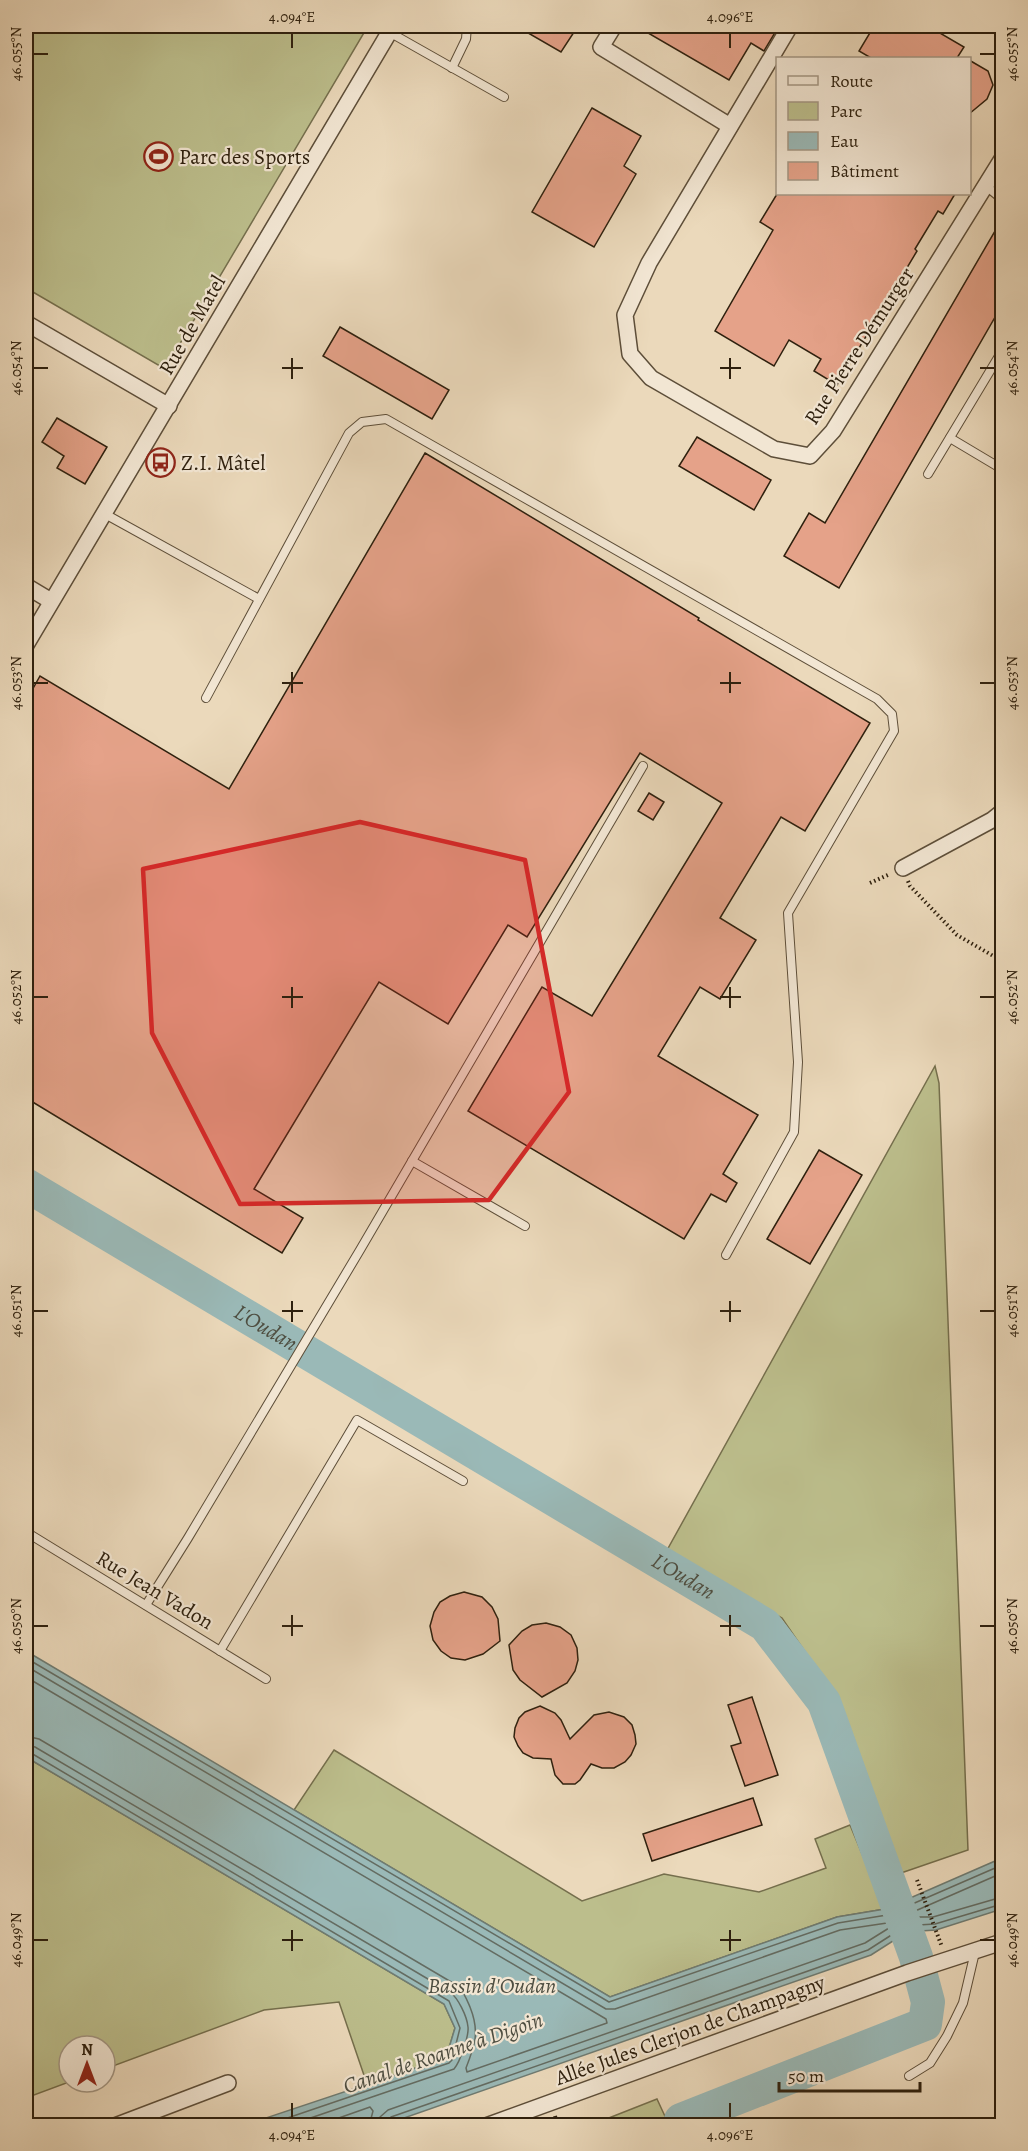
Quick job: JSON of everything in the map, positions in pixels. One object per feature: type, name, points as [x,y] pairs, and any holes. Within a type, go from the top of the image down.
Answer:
[{"type":"street","points":[[614,26],[601,47],[730,126]]},
{"type":"street","name":"Rue Pierre Démurger","points":[[790,26],[649,263],[626,315],[630,354],[651,378],[774,449],[810,456],[833,431],[1002,159]]},
{"type":"street","name":"Rue de Matel","points":[[26,645],[391,29]]},
{"type":"street","points":[[26,323],[169,405]]},
{"type":"street","points":[[26,586],[51,601]]},
{"type":"street","points":[[903,868],[992,820],[1002,812]]},
{"type":"street","name":"Allée Jules Clerjon de Champagny","points":[[486,2126],[907,1973],[1002,1942]]},
{"type":"street","points":[[115,2126],[228,2083]]},
{"type":"lane","points":[[452,68],[466,39],[467,26]]},
{"type":"lane","points":[[391,29],[452,68],[504,97]]},
{"type":"lane","points":[[986,186],[1002,199]]},
{"type":"lane","points":[[928,474],[1002,351]]},
{"type":"lane","points":[[206,698],[349,433],[362,422],[386,419],[877,699],[892,714],[894,731],[788,913],[798,1062],[794,1132],[726,1255]]},
{"type":"lane","points":[[950,438],[1002,469]]},
{"type":"lane","points":[[105,514],[259,599]]},
{"type":"lane","points":[[146,1605],[412,1161],[644,766]]},
{"type":"lane","points":[[412,1161],[525,1226]]},
{"type":"lane","points":[[220,1651],[357,1420],[463,1482]]},
{"type":"lane","name":"Rue Jean Vadon","points":[[26,1532],[266,1679]]},
{"type":"lane","points":[[909,2076],[930,2063],[947,2036],[963,2003],[975,1952]]},
{"type":"path","points":[[910,885],[957,935],[1002,961]]},
{"type":"path","points":[[917,1880],[942,1946]]},
{"type":"highlighted area","points":[[360,822],[525,860],[569,1092],[489,1200],[240,1204],[152,1033],[143,869]]},
{"type":"green space","name":"Parc des Sports","points":[[26,26],[368,26],[165,369],[26,288]]},
{"type":"green space","points":[[935,1066],[939,1083],[968,1850],[901,1873],[834,1694],[782,1618],[666,1552]]},
{"type":"green space","points":[[334,1750],[582,1901],[664,1874],[759,1892],[826,1868],[815,1839],[850,1825],[885,1909],[837,1917],[610,1997],[294,1810]]},
{"type":"green space","points":[[26,1757],[444,2004],[455,2028],[446,2058],[367,2084],[339,2002],[264,2010],[117,2065],[117,2034],[57,2034],[57,2086],[26,2098]]},
{"type":"green space","points":[[657,2099],[669,2125],[591,2125]]},
{"type":"water","points":[[1002,1034],[1002,1114],[994,1074],[996,1054]]},
{"type":"water","name":"Bassin d'Oudan","points":[[26,1651],[610,1997],[837,1917],[885,1909],[1002,1858],[1002,1909],[936,1930],[920,1931],[896,1939],[871,1955],[384,2125],[245,2125],[446,2058],[455,2028],[444,2004],[26,1757]]},
{"type":"building","points":[[516,26],[578,26],[561,52]]},
{"type":"building","points":[[636,26],[779,26],[764,51],[751,43],[729,80]]},
{"type":"building","points":[[874,26],[928,26],[964,47],[958,57],[869,57],[859,51]]},
{"type":"building","points":[[971,61],[988,71],[993,85],[987,99],[971,112]]},
{"type":"building","points":[[592,108],[641,136],[624,166],[636,174],[594,247],[532,212]]},
{"type":"building","points":[[776,195],[954,195],[943,214],[938,211],[915,249],[917,251],[837,385],[814,371],[821,359],[789,340],[774,366],[715,331],[773,230],[760,222]]},
{"type":"building","points":[[1002,219],[1002,305],[839,588],[784,556],[809,513],[825,523]]},
{"type":"building","points":[[340,327],[449,390],[432,419],[323,356]]},
{"type":"building","points":[[57,418],[107,447],[85,484],[57,468],[64,456],[42,442]]},
{"type":"building","points":[[697,437],[771,480],[754,510],[679,466]]},
{"type":"building","points":[[425,453],[870,723],[805,831],[781,817],[720,918],[756,940],[720,999],[700,987],[658,1056],[758,1115],[723,1174],[737,1183],[726,1202],[711,1194],[684,1239],[468,1111],[542,987],[592,1016],[722,803],[640,753],[527,937],[508,925],[448,1024],[379,982],[254,1189],[303,1218],[282,1253],[26,1098],[26,701],[40,676],[229,789]]},
{"type":"building","points":[[649,793],[664,802],[653,820],[638,811]]},
{"type":"building","points":[[819,1150],[862,1175],[810,1264],[767,1239]]},
{"type":"building","points":[[464,1592],[482,1597],[492,1607],[498,1619],[500,1641],[483,1654],[465,1660],[451,1658],[441,1651],[433,1640],[430,1626],[440,1602]]},
{"type":"building","points":[[546,1623],[560,1627],[571,1635],[577,1648],[578,1660],[575,1671],[567,1683],[542,1697],[520,1680],[513,1670],[509,1645],[522,1631],[532,1625]]},
{"type":"building","points":[[752,1697],[778,1775],[745,1786],[731,1746],[741,1743],[728,1705]]},
{"type":"building","points":[[540,1706],[555,1713],[570,1739],[594,1715],[609,1712],[624,1717],[632,1725],[635,1735],[636,1744],[631,1755],[625,1762],[614,1768],[602,1768],[591,1764],[575,1784],[563,1784],[555,1775],[551,1759],[533,1758],[523,1753],[514,1737],[519,1718],[525,1712]]},
{"type":"building","points":[[753,1798],[762,1825],[652,1861],[643,1834]]},
{"type":"waterway","name":"L'Oudan","points":[[26,1185],[765,1625],[824,1702],[916,1957],[928,2002],[925,2024],[681,2120],[683,2126]]},
{"type":"place","name":"Parc des Sports","points":[[158,157]]},
{"type":"place","name":"Z.I. Mâtel","points":[[160,463]]},
{"type":"water label","name":"Canal de Roanne à Digoin","points":[[443,2053]]}]
